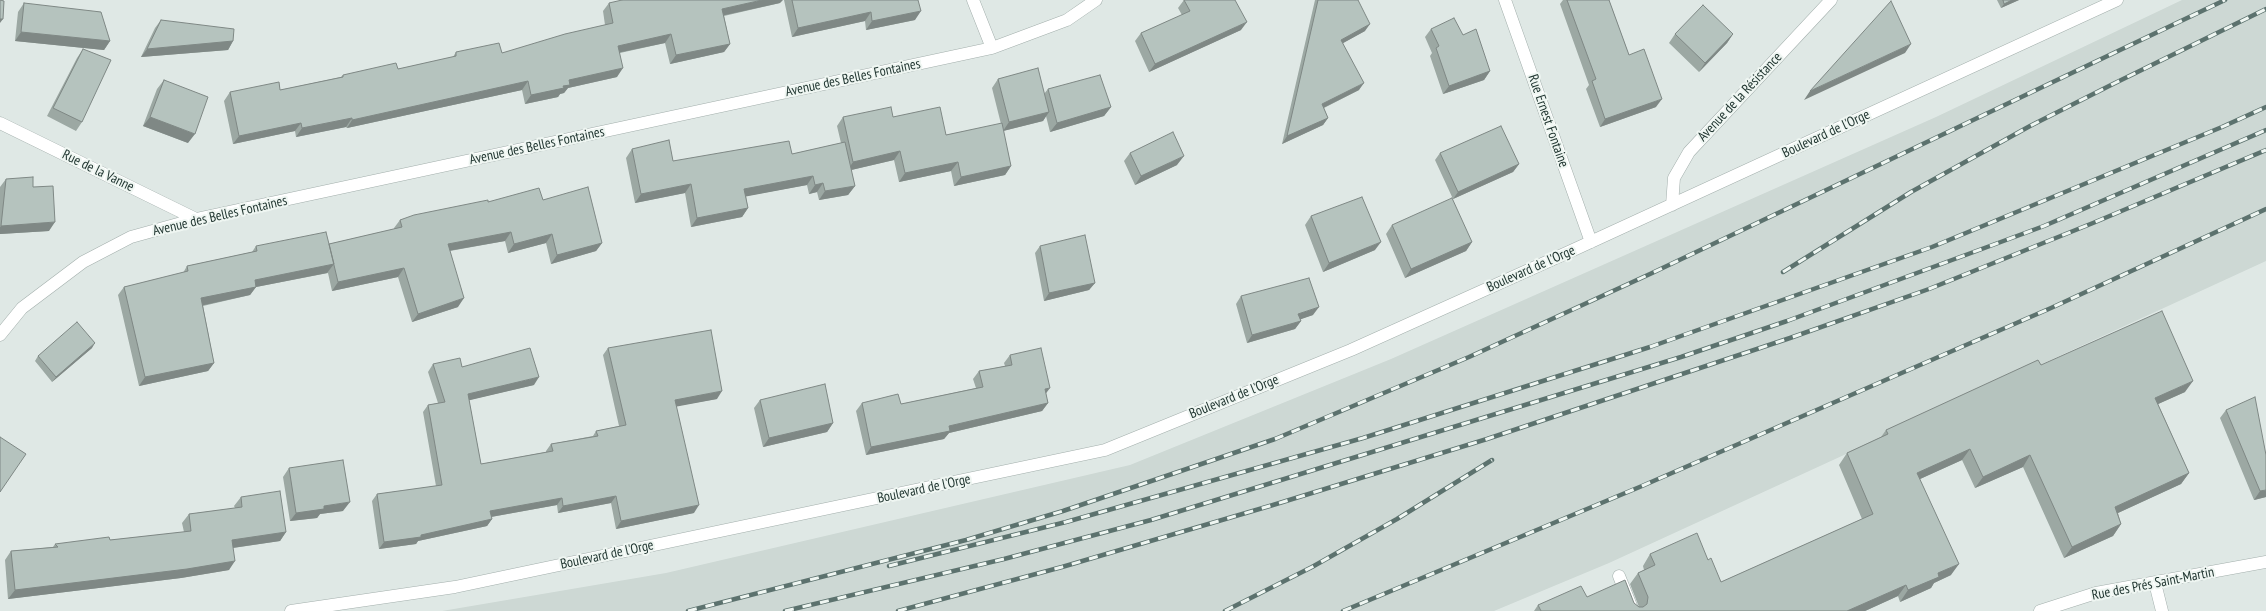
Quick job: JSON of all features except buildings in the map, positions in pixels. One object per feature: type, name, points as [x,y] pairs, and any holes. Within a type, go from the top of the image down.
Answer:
[{"type":"street","points":[[973,0],[992,48]]},
{"type":"street","name":"Avenue des Belles Fontaines","points":[[0,335],[22,308],[83,262],[131,238],[196,219],[992,48],[1067,20],[1096,0]]},
{"type":"street","name":"Rue Ernest Fontaine","points":[[1505,0],[1591,242]]},
{"type":"street","name":"Avenue de la Résistance","points":[[1672,205],[1674,178],[1689,152],[1831,0]]},
{"type":"street","name":"Boulevard de l'Orge","points":[[291,611],[455,587],[1104,450],[1351,350],[1672,205],[2117,0]]},
{"type":"street","name":"Rue de la Vanne","points":[[0,123],[196,219]]},
{"type":"street","name":"Rue des Prés Saint-Martin","points":[[2040,611],[2096,593],[2266,562]]},
{"type":"street","points":[[1619,576],[1633,611]]},
{"type":"street","points":[[2155,583],[2162,611]]},
{"type":"shaded area","points":[[2182,0],[2266,0],[2266,261],[1609,563],[1494,611],[442,611],[666,573],[1130,465],[1391,359],[1936,117]]},
{"type":"railway","points":[[688,611],[966,540],[1063,511],[1275,439],[1469,357],[1650,274],[2225,0]]},
{"type":"railway","points":[[1783,272],[1911,192],[2030,126],[2266,9]]},
{"type":"railway","points":[[889,566],[1066,522],[1363,438],[1650,347],[1932,247],[2222,127],[2266,107]]},
{"type":"railway","points":[[785,611],[1004,559],[1151,520],[1681,357],[1787,321],[2044,226],[2266,130]]},
{"type":"railway","points":[[898,611],[1062,567],[1273,505],[1487,439],[1790,338],[1929,289],[2093,223],[2266,150]]},
{"type":"railway","points":[[1343,611],[1642,486],[2051,308],[2266,209]]},
{"type":"railway","points":[[1225,611],[1312,567],[1397,519],[1492,460]]}]
